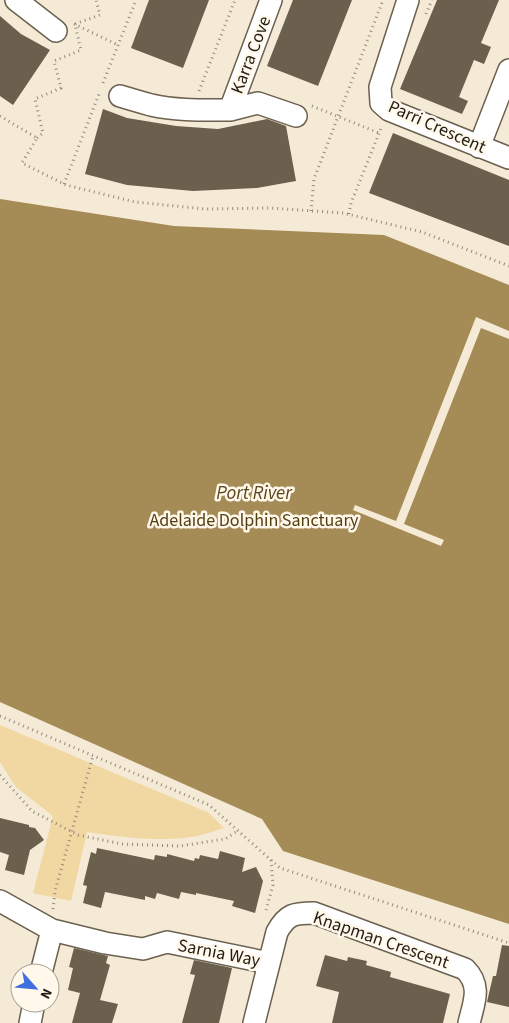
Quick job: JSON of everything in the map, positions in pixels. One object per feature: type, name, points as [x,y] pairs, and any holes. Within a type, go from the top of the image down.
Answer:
[{"type":"street","points":[[16,0],[66,25]]},
{"type":"street","name":"Karra Cove","points":[[230,110],[271,0]]},
{"type":"street","name":"Parri Crescent","points":[[408,0],[380,87],[381,103],[389,110],[509,158]]},
{"type":"street","points":[[479,146],[509,70]]},
{"type":"street","name":"Karra Cove","points":[[120,96],[151,104],[192,110],[230,110],[258,102],[304,111]]},
{"type":"street","name":"Sarnia Way","points":[[0,901],[52,930],[105,943],[142,949],[167,942],[269,962]]},
{"type":"street","name":"Knapman Crescent","points":[[254,1023],[277,932],[284,919],[298,913],[314,913],[465,969],[473,977],[475,985],[475,998],[469,1023]]},
{"type":"street","points":[[44,963],[52,930]]},
{"type":"path","points":[[66,25],[100,15],[96,0]]},
{"type":"path","points":[[192,110],[235,0]]},
{"type":"path","points":[[311,211],[314,179],[382,0]]},
{"type":"path","points":[[66,25],[118,45]]},
{"type":"path","points":[[66,25],[81,50],[54,61],[61,88],[36,99],[43,133],[36,138],[22,163],[66,185],[134,202],[206,209],[270,208],[349,214],[422,232],[509,266]]},
{"type":"path","points":[[304,111],[338,116],[379,133]]},
{"type":"path","points":[[0,116],[36,138]]},
{"type":"path","points":[[349,214],[350,203],[385,118]]},
{"type":"path","points":[[0,716],[209,805],[280,868],[509,943]]},
{"type":"path","points":[[52,930],[54,897],[93,756]]},
{"type":"path","points":[[0,775],[32,811],[78,835],[122,844],[180,846],[225,839],[239,830]]},
{"type":"path","points":[[265,913],[273,885],[271,859]]},
{"type":"shaded area","points":[[0,725],[209,813],[224,828],[203,835],[166,839],[125,837],[87,832],[71,901],[33,893],[53,816],[16,787],[0,762]]},
{"type":"water","name":"Port River","points":[[0,199],[174,226],[384,235],[509,285],[509,924],[283,851],[262,819],[0,702]]},
{"type":"pier","points":[[476,317],[509,331],[509,339],[481,328],[404,524],[444,540],[441,546],[353,510],[355,505],[396,521]]},
{"type":"building","points":[[149,0],[209,0],[183,68],[131,48]]},
{"type":"building","points":[[293,0],[352,0],[318,86],[267,66]]},
{"type":"building","points":[[437,0],[499,0],[481,43],[491,47],[484,64],[474,60],[459,97],[468,101],[462,114],[400,89]]},
{"type":"building","points":[[0,16],[21,34],[50,50],[13,105],[0,96]]},
{"type":"building","points":[[103,109],[127,118],[176,126],[218,129],[267,119],[286,126],[296,181],[257,188],[193,191],[127,185],[85,174]]},
{"type":"building","points":[[393,133],[509,180],[509,246],[369,193]]},
{"type":"building","points":[[0,818],[35,828],[44,840],[30,850],[24,875],[5,870],[9,855],[0,852]]},
{"type":"building","points":[[97,848],[154,860],[155,855],[167,857],[167,854],[194,861],[195,858],[199,859],[200,855],[218,859],[220,851],[245,858],[242,872],[256,867],[263,881],[255,913],[232,906],[234,901],[196,893],[196,895],[181,892],[179,899],[157,893],[155,899],[145,896],[145,900],[105,892],[101,908],[83,903],[87,886],[83,885],[91,852],[96,854]]},
{"type":"building","points":[[502,945],[509,946],[509,1007],[487,1002],[493,976],[496,976]]},
{"type":"building","points":[[74,948],[108,956],[106,963],[110,965],[100,1000],[118,1004],[112,1023],[72,1023],[80,993],[68,990],[73,968],[69,967]]},
{"type":"building","points":[[325,955],[347,961],[348,957],[367,961],[366,965],[391,972],[390,977],[450,994],[443,1023],[332,1023],[339,992],[316,986]]},
{"type":"building","points":[[194,960],[232,968],[219,1023],[182,1023],[195,975],[190,974]]},
{"type":"park label","name":"Adelaide Dolphin Sanctuary","points":[[254,520]]}]
